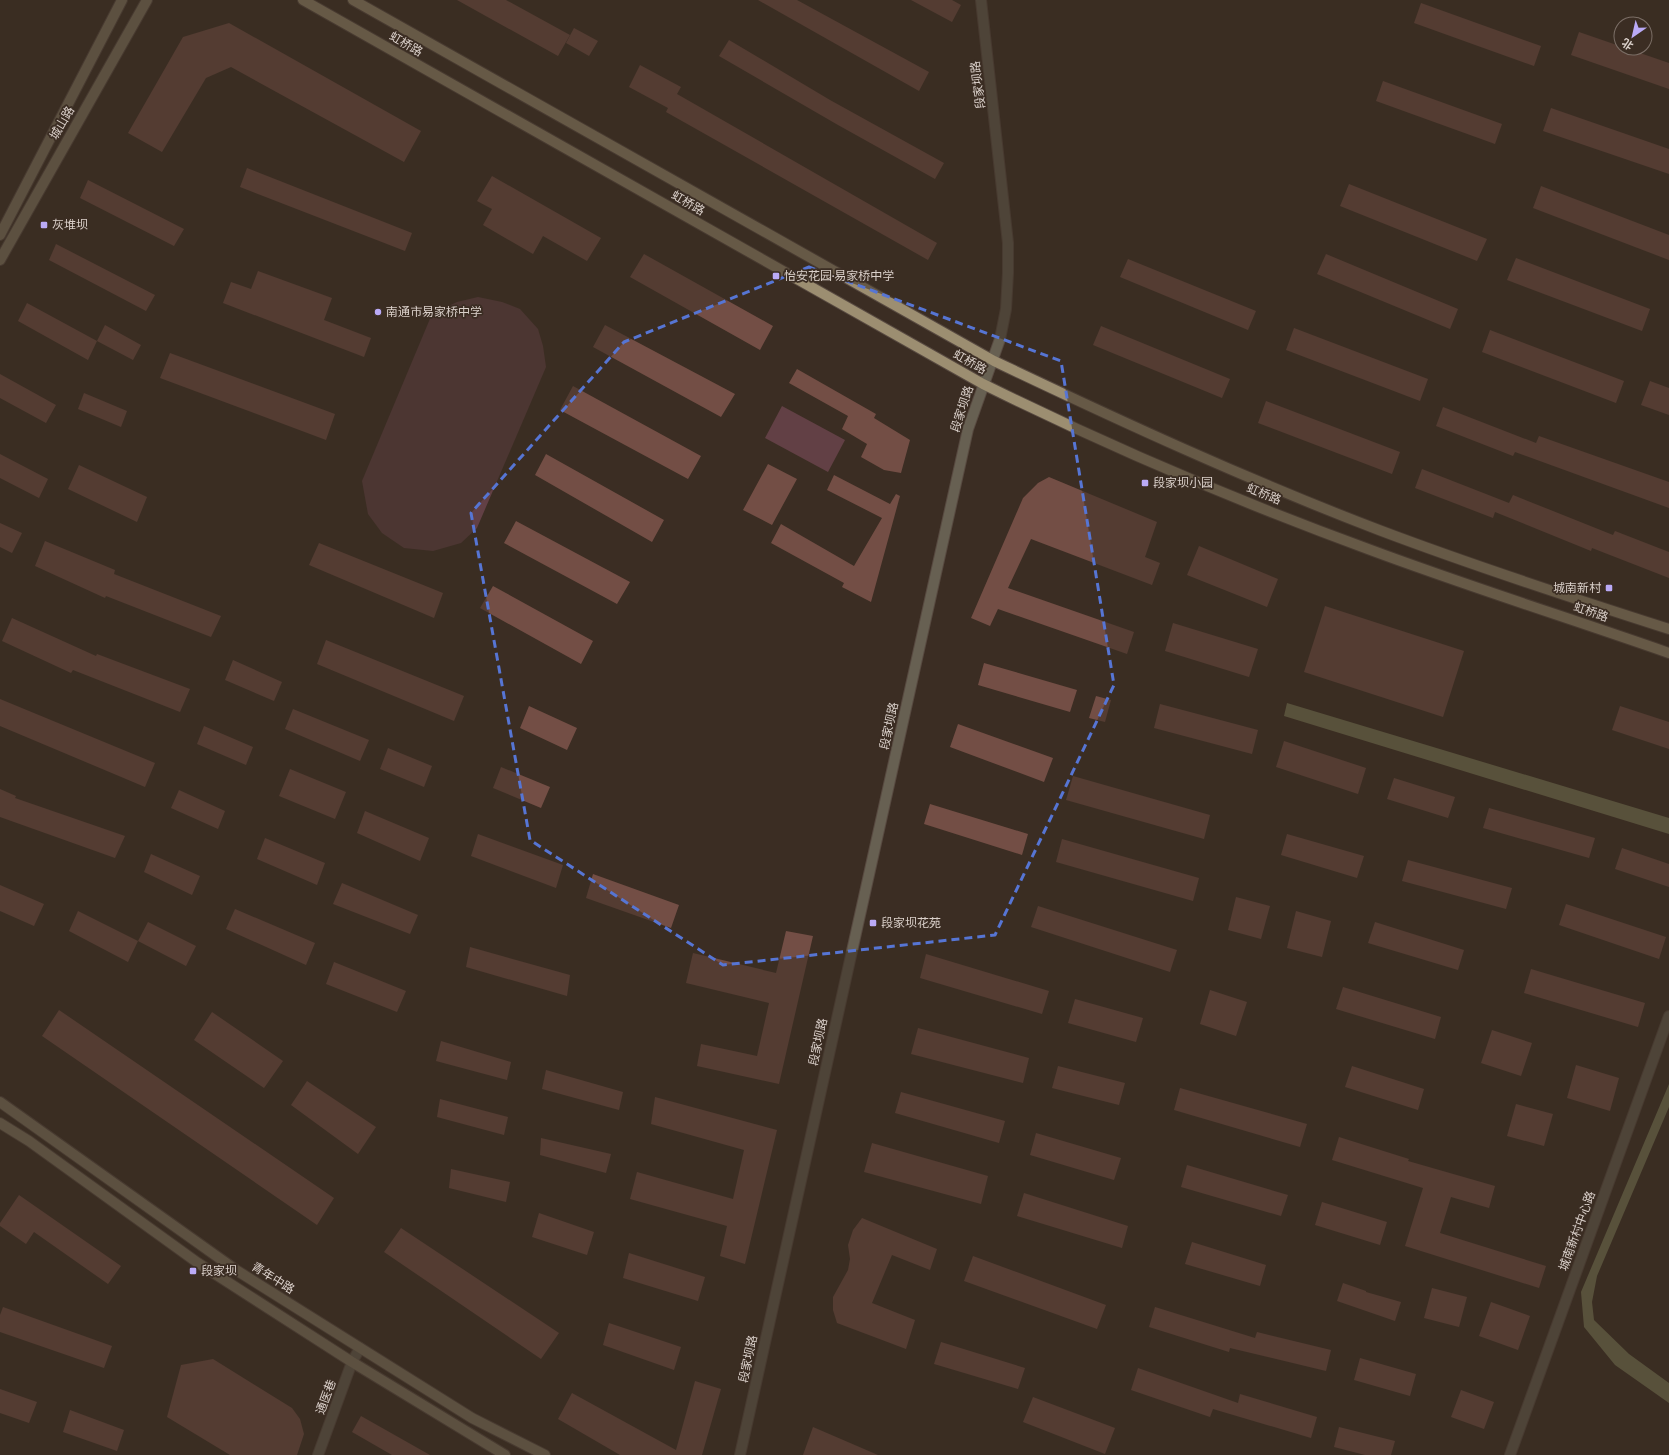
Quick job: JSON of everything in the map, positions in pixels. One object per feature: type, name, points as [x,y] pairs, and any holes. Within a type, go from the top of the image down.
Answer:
[{"type":"main road","name":"城山路","points":[[0,236],[122,0]]},
{"type":"main road","name":"城山路","points":[[0,260],[147,0]]},
{"type":"main road","name":"虹桥路","points":[[303,0],[983,384],[1069,427],[1367,549],[1669,653]]},
{"type":"main road","name":"虹桥路","points":[[353,0],[994,360],[1081,402],[1217,463],[1378,530],[1669,629]]},
{"type":"main road","name":"青年中路","points":[[0,1102],[236,1270],[472,1418],[545,1455]]},
{"type":"main road","points":[[0,1123],[29,1141],[198,1263],[352,1362],[505,1455]]},
{"type":"street","name":"段家坝路","points":[[740,1455],[968,429],[983,384],[994,360],[1000,340],[1006,309],[1008,243],[981,0]]},
{"type":"street","name":"城南新村中心路","points":[[1510,1455],[1669,1016]]},
{"type":"street","name":"通医巷","points":[[318,1455],[352,1362],[360,1348]]},
{"type":"highlighted area","points":[[809,267],[1061,361],[1114,685],[995,935],[723,965],[530,840],[471,513],[624,342]]},
{"type":"shaded area","points":[[478,297],[502,302],[520,309],[538,329],[543,346],[546,367],[477,528],[461,543],[433,551],[404,548],[382,533],[368,514],[362,481],[432,314],[457,302]]},
{"type":"shaded area","points":[[782,406],[845,440],[828,472],[765,438]]},
{"type":"shaded area","points":[[1287,703],[1669,818],[1669,834],[1284,716]]},
{"type":"shaded area","points":[[1669,1084],[1669,1107],[1597,1276],[1592,1302],[1594,1320],[1629,1354],[1669,1383],[1669,1403],[1615,1365],[1584,1327],[1581,1292]]},
{"type":"building","points":[[457,0],[506,0],[570,35],[558,56]]},
{"type":"building","points":[[758,0],[797,0],[929,72],[919,91]]},
{"type":"building","points":[[911,0],[952,0],[961,5],[952,22]]},
{"type":"building","points":[[1421,3],[1541,46],[1534,66],[1414,23]]},
{"type":"building","points":[[229,23],[421,131],[404,162],[231,67],[206,78],[162,152],[128,133],[183,37]]},
{"type":"building","points":[[574,28],[598,41],[589,56],[566,43]]},
{"type":"building","points":[[1579,32],[1613,44],[1613,56],[1649,56],[1669,63],[1669,89],[1571,55]]},
{"type":"building","points":[[729,40],[830,100],[944,163],[935,179],[719,56]]},
{"type":"building","points":[[640,65],[681,87],[677,94],[937,243],[928,260],[666,112],[668,108],[629,87]]},
{"type":"building","points":[[1383,81],[1502,124],[1495,144],[1376,101]]},
{"type":"building","points":[[1551,108],[1669,149],[1669,174],[1543,131]]},
{"type":"building","points":[[247,168],[412,233],[405,251],[240,187]]},
{"type":"building","points":[[492,176],[601,238],[587,261],[543,236],[533,254],[483,225],[492,209],[477,201]]},
{"type":"building","points":[[88,180],[184,229],[174,246],[80,198]]},
{"type":"building","points":[[1349,184],[1487,239],[1477,261],[1340,206]]},
{"type":"building","points":[[1541,186],[1669,235],[1669,260],[1533,208]]},
{"type":"building","points":[[56,244],[155,295],[146,311],[49,260]]},
{"type":"building","points":[[644,254],[773,326],[760,350],[630,277]]},
{"type":"building","points":[[1326,254],[1458,309],[1450,329],[1317,274]]},
{"type":"building","points":[[1516,258],[1650,309],[1642,331],[1507,280]]},
{"type":"building","points":[[1128,259],[1256,311],[1248,330],[1120,277]]},
{"type":"building","points":[[258,271],[332,298],[324,320],[371,338],[364,357],[223,303],[231,282],[251,289]]},
{"type":"building","points":[[27,303],[97,341],[88,360],[18,321]]},
{"type":"building","points":[[105,325],[141,345],[133,360],[97,341]]},
{"type":"building","points":[[605,325],[735,394],[721,417],[593,347]]},
{"type":"building","points":[[1101,326],[1230,379],[1222,398],[1093,345]]},
{"type":"building","points":[[1294,328],[1428,379],[1420,401],[1286,350]]},
{"type":"building","points":[[1490,330],[1624,381],[1616,403],[1482,352]]},
{"type":"building","points":[[170,353],[335,414],[326,440],[160,378]]},
{"type":"building","points":[[797,369],[876,414],[874,418],[910,440],[901,473],[884,470],[861,457],[867,444],[842,429],[848,416],[789,383]]},
{"type":"building","points":[[0,374],[56,405],[46,423],[0,398]]},
{"type":"building","points":[[1650,381],[1669,388],[1669,415],[1641,405]]},
{"type":"building","points":[[573,386],[701,456],[688,479],[560,410]]},
{"type":"building","points":[[84,393],[127,411],[121,427],[78,409]]},
{"type":"building","points":[[1266,401],[1400,452],[1392,474],[1258,423]]},
{"type":"building","points":[[1443,407],[1536,443],[1539,436],[1669,482],[1669,508],[1515,452],[1513,456],[1436,426]]},
{"type":"building","points":[[0,454],[48,479],[39,498],[0,478]]},
{"type":"building","points":[[546,454],[664,520],[652,542],[535,475]]},
{"type":"building","points":[[768,464],[797,479],[772,525],[743,510]]},
{"type":"building","points":[[79,465],[147,497],[137,522],[68,489]]},
{"type":"building","points":[[1422,469],[1509,503],[1513,495],[1613,535],[1615,531],[1669,552],[1669,578],[1592,548],[1591,551],[1495,512],[1493,518],[1415,488]]},
{"type":"building","points":[[834,475],[890,504],[896,494],[900,496],[871,602],[842,587],[844,583],[771,543],[781,524],[854,566],[882,518],[827,490]]},
{"type":"building","points":[[1049,477],[1157,522],[1145,557],[1160,563],[1152,585],[1031,539],[1008,588],[1134,632],[1127,654],[998,609],[990,626],[971,618],[1023,498],[1038,483]]},
{"type":"building","points":[[516,521],[630,582],[617,604],[504,543]]},
{"type":"building","points":[[0,523],[22,533],[12,553],[0,547]]},
{"type":"building","points":[[45,541],[115,570],[114,574],[221,616],[211,637],[106,596],[105,598],[35,566]]},
{"type":"building","points":[[319,543],[443,593],[434,618],[309,565]]},
{"type":"building","points":[[1199,546],[1278,579],[1267,607],[1187,575]]},
{"type":"building","points":[[493,586],[593,641],[581,664],[480,608]]},
{"type":"building","points":[[1325,606],[1464,651],[1443,717],[1304,672]]},
{"type":"building","points":[[12,618],[96,656],[97,654],[190,689],[180,712],[73,670],[71,673],[2,641]]},
{"type":"building","points":[[1173,623],[1258,649],[1249,677],[1165,651]]},
{"type":"building","points":[[326,640],[464,696],[454,721],[317,664]]},
{"type":"building","points":[[233,660],[282,682],[274,701],[225,680]]},
{"type":"building","points":[[984,663],[1077,690],[1070,712],[978,685]]},
{"type":"building","points":[[1096,696],[1111,700],[1105,722],[1089,718]]},
{"type":"building","points":[[0,699],[155,763],[145,787],[0,726]]},
{"type":"building","points":[[1160,704],[1258,730],[1252,754],[1154,728]]},
{"type":"building","points":[[529,706],[577,728],[567,750],[520,728]]},
{"type":"building","points":[[1620,706],[1669,722],[1669,749],[1612,730]]},
{"type":"building","points":[[293,709],[369,740],[360,761],[285,729]]},
{"type":"building","points":[[958,724],[1053,758],[1044,782],[950,747]]},
{"type":"building","points":[[204,726],[253,747],[246,765],[197,744]]},
{"type":"building","points":[[1284,741],[1366,768],[1358,794],[1276,767]]},
{"type":"building","points":[[388,748],[432,766],[424,787],[380,769]]},
{"type":"building","points":[[501,767],[550,787],[541,808],[493,788]]},
{"type":"building","points":[[290,769],[346,792],[335,819],[279,796]]},
{"type":"building","points":[[1073,776],[1210,815],[1204,839],[1066,800]]},
{"type":"building","points":[[1394,778],[1455,797],[1448,818],[1387,799]]},
{"type":"building","points":[[0,789],[16,796],[15,798],[125,836],[115,858],[0,817]]},
{"type":"building","points":[[179,790],[225,811],[218,829],[171,808]]},
{"type":"building","points":[[930,804],[1028,834],[1022,855],[924,824]]},
{"type":"building","points":[[1489,808],[1595,838],[1589,858],[1483,828]]},
{"type":"building","points":[[365,811],[429,838],[420,861],[357,833]]},
{"type":"building","points":[[478,834],[563,865],[556,888],[471,856]]},
{"type":"building","points":[[1287,834],[1364,856],[1357,878],[1281,855]]},
{"type":"building","points":[[265,838],[325,863],[317,885],[257,859]]},
{"type":"building","points":[[1062,839],[1199,878],[1193,901],[1056,862]]},
{"type":"building","points":[[1622,848],[1669,864],[1669,887],[1615,869]]},
{"type":"building","points":[[151,854],[200,876],[192,895],[144,872]]},
{"type":"building","points":[[1408,860],[1512,888],[1506,909],[1402,881]]},
{"type":"building","points":[[593,874],[679,905],[671,928],[586,898]]},
{"type":"building","points":[[342,883],[418,915],[410,934],[333,904]]},
{"type":"building","points":[[0,885],[44,904],[34,926],[0,911]]},
{"type":"building","points":[[1236,897],[1270,906],[1261,939],[1228,930]]},
{"type":"building","points":[[1566,904],[1666,937],[1659,959],[1559,925]]},
{"type":"building","points":[[1038,906],[1177,950],[1170,972],[1031,927]]},
{"type":"building","points":[[235,909],[315,943],[306,965],[226,929]]},
{"type":"building","points":[[78,911],[138,941],[128,962],[69,931]]},
{"type":"building","points":[[1296,911],[1331,921],[1322,957],[1287,948]]},
{"type":"building","points":[[148,922],[196,946],[186,966],[138,941]]},
{"type":"building","points":[[1375,922],[1464,950],[1458,970],[1368,943]]},
{"type":"building","points":[[786,931],[813,936],[779,1084],[697,1066],[701,1044],[757,1056],[769,1003],[686,983],[693,953],[776,973]]},
{"type":"building","points":[[470,947],[570,975],[567,996],[466,967]]},
{"type":"building","points":[[926,954],[1049,991],[1042,1014],[920,978]]},
{"type":"building","points":[[334,962],[406,991],[397,1012],[326,984]]},
{"type":"building","points":[[1531,969],[1645,1003],[1638,1027],[1524,993]]},
{"type":"building","points":[[1343,987],[1441,1017],[1435,1039],[1336,1009]]},
{"type":"building","points":[[1210,990],[1247,1002],[1236,1036],[1200,1024]]},
{"type":"building","points":[[1075,999],[1143,1018],[1136,1042],[1068,1023]]},
{"type":"building","points":[[59,1010],[334,1198],[317,1225],[42,1036]]},
{"type":"building","points":[[212,1012],[283,1061],[264,1088],[194,1040]]},
{"type":"building","points":[[918,1028],[1029,1058],[1023,1083],[911,1054]]},
{"type":"building","points":[[1492,1030],[1532,1043],[1521,1076],[1481,1063]]},
{"type":"building","points":[[441,1041],[511,1062],[507,1080],[436,1061]]},
{"type":"building","points":[[1576,1065],[1619,1078],[1610,1111],[1567,1098]]},
{"type":"building","points":[[1058,1066],[1125,1083],[1119,1105],[1052,1088]]},
{"type":"building","points":[[1352,1066],[1424,1089],[1418,1110],[1345,1087]]},
{"type":"building","points":[[546,1070],[623,1092],[619,1110],[542,1089]]},
{"type":"building","points":[[307,1081],[376,1127],[358,1154],[291,1105]]},
{"type":"building","points":[[1180,1088],[1307,1124],[1300,1147],[1174,1110]]},
{"type":"building","points":[[901,1092],[1005,1121],[999,1143],[895,1113]]},
{"type":"building","points":[[655,1097],[777,1130],[745,1264],[720,1256],[727,1226],[630,1199],[637,1172],[733,1199],[744,1150],[651,1124]]},
{"type":"building","points":[[440,1099],[508,1117],[504,1135],[437,1117]]},
{"type":"building","points":[[1516,1104],[1553,1114],[1544,1146],[1507,1136]]},
{"type":"building","points":[[1036,1133],[1121,1158],[1114,1180],[1030,1155]]},
{"type":"building","points":[[1339,1137],[1409,1159],[1408,1161],[1495,1186],[1489,1208],[1451,1197],[1440,1233],[1546,1266],[1539,1288],[1405,1246],[1423,1188],[1332,1160]]},
{"type":"building","points":[[541,1138],[611,1154],[606,1173],[540,1155]]},
{"type":"building","points":[[872,1143],[988,1176],[981,1204],[864,1172]]},
{"type":"building","points":[[1187,1165],[1288,1195],[1281,1216],[1181,1187]]},
{"type":"building","points":[[451,1169],[510,1182],[506,1202],[449,1188]]},
{"type":"building","points":[[1024,1193],[1128,1226],[1122,1248],[1017,1216]]},
{"type":"building","points":[[19,1195],[121,1266],[108,1284],[34,1232],[26,1244],[0,1226],[0,1223]]},
{"type":"building","points":[[1322,1202],[1387,1222],[1380,1245],[1315,1225]]},
{"type":"building","points":[[539,1213],[594,1232],[587,1255],[532,1237]]},
{"type":"building","points":[[862,1218],[937,1249],[930,1270],[892,1255],[872,1303],[915,1320],[906,1349],[837,1323],[833,1310],[833,1297],[848,1270],[850,1259],[848,1245],[853,1230]]},
{"type":"building","points":[[401,1228],[559,1333],[541,1359],[384,1252]]},
{"type":"building","points":[[1192,1242],[1266,1265],[1260,1286],[1185,1264]]},
{"type":"building","points":[[629,1253],[705,1277],[698,1301],[623,1278]]},
{"type":"building","points":[[973,1256],[1106,1305],[1097,1329],[964,1281]]},
{"type":"building","points":[[1343,1283],[1366,1292],[1401,1302],[1395,1321],[1337,1301]]},
{"type":"building","points":[[1432,1288],[1467,1297],[1459,1327],[1424,1318]]},
{"type":"building","points":[[1491,1302],[1530,1316],[1518,1350],[1479,1336]]},
{"type":"building","points":[[3,1307],[112,1346],[104,1368],[0,1332],[0,1315]]},
{"type":"building","points":[[1155,1307],[1255,1338],[1257,1332],[1331,1350],[1326,1371],[1230,1348],[1229,1352],[1149,1327]]},
{"type":"building","points":[[609,1323],[681,1347],[674,1370],[603,1345]]},
{"type":"building","points":[[941,1342],[1025,1368],[1018,1389],[934,1364]]},
{"type":"building","points":[[1360,1358],[1416,1374],[1410,1396],[1354,1380]]},
{"type":"building","points":[[213,1359],[292,1408],[300,1419],[304,1434],[297,1455],[230,1455],[167,1417],[181,1365]]},
{"type":"building","points":[[1138,1368],[1238,1403],[1240,1394],[1317,1417],[1311,1438],[1213,1409],[1210,1417],[1131,1390]]},
{"type":"building","points":[[695,1381],[721,1389],[702,1455],[620,1455],[558,1419],[572,1393],[676,1450]]},
{"type":"building","points":[[0,1389],[37,1402],[29,1423],[0,1413]]},
{"type":"building","points":[[1461,1390],[1494,1402],[1484,1429],[1451,1417]]},
{"type":"building","points":[[1033,1397],[1115,1428],[1105,1454],[1023,1422]]},
{"type":"building","points":[[70,1410],[124,1430],[117,1451],[63,1432]]},
{"type":"building","points":[[361,1416],[430,1455],[392,1455],[352,1432]]},
{"type":"building","points":[[813,1427],[878,1455],[803,1455]]},
{"type":"building","points":[[1339,1427],[1395,1441],[1391,1455],[1365,1455],[1334,1447]]},
{"type":"place","name":"灰堆坝","points":[[44,225]]},
{"type":"place","name":"怡安花园·易家桥中学","points":[[776,276]]},
{"type":"place","name":"南通市易家桥中学","points":[[378,312]]},
{"type":"place","name":"段家坝小园","points":[[1145,483]]},
{"type":"place","name":"城南新村","points":[[1609,588]]},
{"type":"place","name":"段家坝花苑","points":[[873,923]]},
{"type":"place","name":"段家坝","points":[[193,1271]]}]
